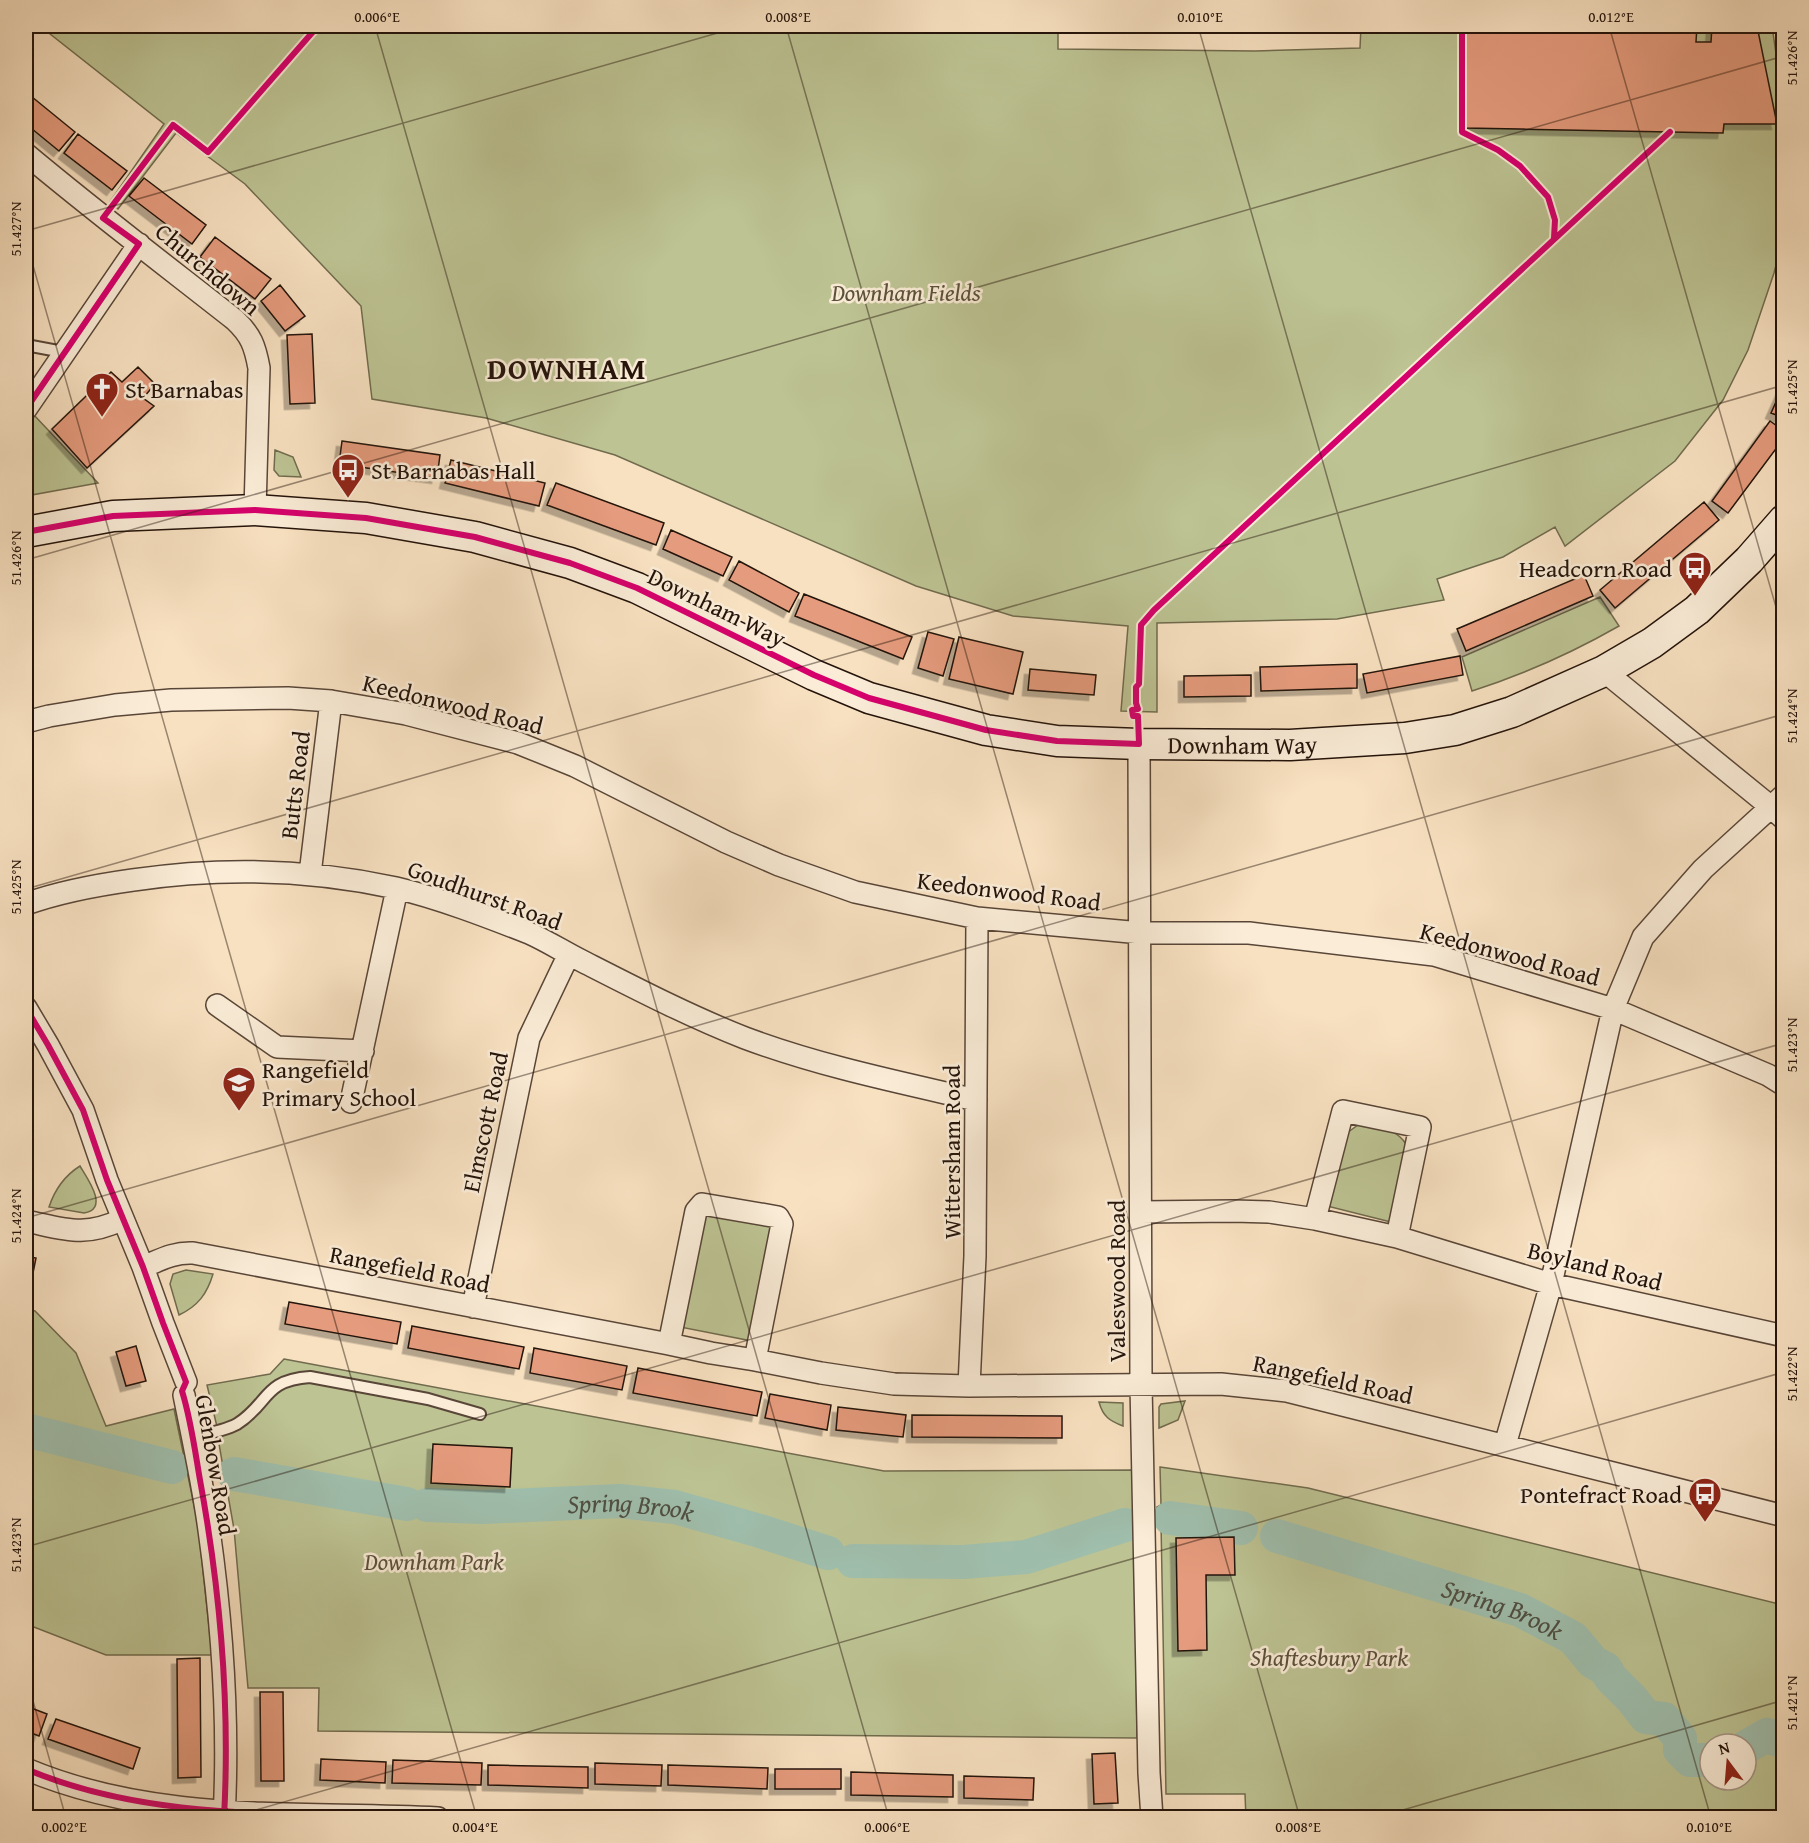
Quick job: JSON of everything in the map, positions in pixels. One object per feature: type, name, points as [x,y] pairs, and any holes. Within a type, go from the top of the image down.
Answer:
[{"type":"street","name":"Churchdown","points":[[26,154],[246,331],[252,342],[259,368],[255,510]]},
{"type":"street","points":[[26,409],[139,244]]},
{"type":"street","name":"Downham Way","points":[[26,532],[113,516],[255,510],[366,518],[476,537],[570,563],[637,588],[814,675],[869,698],[986,730],[1057,741],[1290,745],[1405,738],[1455,730],[1512,712],[1604,671],[1652,643],[1697,610],[1749,560],[1784,520]]},
{"type":"street","points":[[1505,1444],[1551,1284],[1613,1009],[1643,937],[1703,869],[1779,807],[1604,671]]},
{"type":"street","name":"Keedonwood Road","points":[[26,722],[115,705],[171,700],[288,698],[331,701],[406,714],[518,743],[575,766],[726,842],[779,865],[855,892],[977,918],[1141,933],[1249,933],[1434,955],[1613,1009],[1768,1075],[1784,1085]]},
{"type":"street","name":"Butts Road","points":[[310,874],[331,701]]},
{"type":"street","name":"Valeswood Road","points":[[1139,744],[1141,1385],[1152,1818]]},
{"type":"street","name":"Goudhurst Road","points":[[26,904],[104,884],[220,871],[310,874],[397,888],[531,934],[674,1007],[743,1037],[856,1073],[976,1100]]},
{"type":"street","points":[[351,1102],[397,888]]},
{"type":"street","name":"Wittersham Road","points":[[969,1386],[975,1256],[977,918]]},
{"type":"street","name":"Elmscott Road","points":[[473,1306],[529,1038],[569,954]]},
{"type":"street","points":[[217,1005],[277,1047],[363,1051]]},
{"type":"street","name":"Glenbow Road","points":[[26,1008],[83,1110],[143,1267],[185,1389],[209,1527],[218,1611],[225,1731],[224,1815]]},
{"type":"street","points":[[1316,1219],[1343,1111],[1420,1127],[1397,1237]]},
{"type":"street","points":[[669,1344],[696,1211],[702,1204],[778,1217],[782,1224],[755,1360]]},
{"type":"street","name":"Boyland Road","points":[[1141,1212],[1245,1211],[1316,1219],[1397,1237],[1551,1284],[1784,1336]]},
{"type":"street","points":[[26,1221],[77,1231],[99,1229],[123,1219]]},
{"type":"street","name":"Rangefield Road","points":[[143,1267],[171,1255],[183,1252],[193,1253],[865,1381],[969,1386],[1221,1384],[1287,1391],[1784,1516]]},
{"type":"street","points":[[26,1769],[99,1794],[166,1807],[216,1810],[224,1815],[438,1818]]},
{"type":"lane","points":[[26,345],[64,354]]},
{"type":"lane","points":[[192,1437],[237,1424],[277,1386],[298,1378],[310,1377],[428,1399],[480,1414]]},
{"type":"green space","name":"Downham Fields","points":[[40,26],[1058,26],[1058,49],[1255,51],[1360,48],[1361,26],[1772,26],[1783,102],[1783,238],[1774,273],[1748,350],[1723,400],[1675,461],[1565,546],[1555,527],[1503,557],[1437,579],[1444,600],[1337,619],[1157,623],[1157,712],[1121,711],[1128,626],[1013,616],[916,586],[615,455],[486,418],[372,399],[361,306],[245,184],[176,133],[118,209],[110,202],[164,124]]},
{"type":"green space","points":[[33,414],[98,483],[26,496],[26,425]]},
{"type":"green space","points":[[275,450],[293,457],[301,477],[279,476],[274,470]]},
{"type":"green space","points":[[1600,597],[1619,626],[1547,663],[1472,691],[1462,657]]},
{"type":"green space","points":[[1367,1124],[1394,1133],[1406,1144],[1391,1222],[1327,1206],[1347,1133],[1358,1125]]},
{"type":"green space","points":[[80,1166],[91,1185],[96,1200],[92,1210],[84,1213],[49,1207],[61,1183]]},
{"type":"green space","points":[[703,1213],[774,1224],[752,1341],[680,1327]]},
{"type":"green space","points":[[186,1270],[213,1274],[201,1299],[179,1315],[170,1284],[173,1274]]},
{"type":"green space","points":[[26,1309],[35,1311],[76,1353],[106,1426],[174,1409],[198,1524],[212,1655],[106,1655],[26,1624]]},
{"type":"green space","name":"Downham Park","points":[[284,1359],[884,1471],[1134,1470],[1137,1738],[318,1731],[319,1688],[248,1688],[234,1529],[220,1439],[207,1385],[270,1374]]},
{"type":"green space","points":[[1185,1401],[1178,1420],[1159,1428],[1161,1404]]},
{"type":"green space","points":[[1099,1402],[1123,1403],[1123,1426],[1108,1418]]},
{"type":"green space","name":"Shaftesbury Park","points":[[1160,1467],[1308,1488],[1783,1605],[1783,1817],[1246,1818],[1245,1794],[1166,1794],[1161,1523],[1157,1520],[1157,1507],[1161,1505]]},
{"type":"building","points":[[1465,26],[1697,26],[1696,42],[1711,42],[1712,26],[1757,26],[1777,124],[1724,124],[1723,133],[1464,128]]},
{"type":"building","points":[[26,92],[75,132],[59,151],[26,124]]},
{"type":"building","points":[[78,134],[127,171],[112,190],[64,153]]},
{"type":"building","points":[[144,178],[206,225],[192,244],[129,196]]},
{"type":"building","points":[[215,237],[271,279],[255,299],[200,257]]},
{"type":"building","points":[[280,285],[305,316],[285,331],[261,301]]},
{"type":"building","points":[[312,334],[315,403],[290,404],[287,335]]},
{"type":"building","name":"St Barnabas","points":[[138,367],[155,384],[143,398],[154,406],[87,468],[52,429],[111,372],[122,382]]},
{"type":"building","points":[[1784,384],[1784,418],[1771,413]]},
{"type":"building","points":[[1770,421],[1784,431],[1784,438],[1728,513],[1712,501]]},
{"type":"building","points":[[342,441],[440,455],[437,478],[339,464]]},
{"type":"building","points":[[451,460],[545,483],[539,506],[445,483]]},
{"type":"building","points":[[556,483],[664,523],[656,545],[547,505]]},
{"type":"building","points":[[1704,502],[1719,520],[1615,608],[1600,590]]},
{"type":"building","points":[[671,530],[732,557],[723,576],[663,549]]},
{"type":"building","points":[[739,561],[799,593],[789,612],[729,580]]},
{"type":"building","points":[[1584,575],[1593,596],[1466,651],[1457,629]]},
{"type":"building","points":[[804,594],[912,637],[903,659],[795,616]]},
{"type":"building","points":[[928,632],[954,639],[943,676],[918,668]]},
{"type":"building","points":[[959,637],[1023,652],[1013,694],[949,679]]},
{"type":"building","points":[[1460,656],[1463,675],[1367,693],[1363,674]]},
{"type":"building","points":[[1357,664],[1357,688],[1261,691],[1260,667]]},
{"type":"building","points":[[1030,669],[1096,675],[1094,695],[1028,690]]},
{"type":"building","points":[[1251,675],[1251,696],[1184,697],[1184,676]]},
{"type":"building","points":[[26,1256],[36,1258],[32,1278],[26,1277]]},
{"type":"building","points":[[289,1302],[401,1322],[397,1344],[285,1324]]},
{"type":"building","points":[[412,1326],[524,1347],[519,1369],[408,1348]]},
{"type":"building","points":[[136,1346],[146,1381],[126,1386],[116,1352]]},
{"type":"building","points":[[534,1348],[627,1366],[622,1390],[530,1373]]},
{"type":"building","points":[[638,1368],[762,1392],[757,1416],[633,1393]]},
{"type":"building","points":[[770,1394],[831,1405],[827,1430],[765,1418]]},
{"type":"building","points":[[838,1407],[906,1415],[903,1437],[836,1430]]},
{"type":"building","points":[[912,1415],[1062,1416],[1062,1438],[912,1437]]},
{"type":"building","points":[[433,1444],[512,1448],[510,1487],[431,1483]]},
{"type":"building","points":[[1234,1537],[1235,1575],[1206,1575],[1207,1650],[1178,1651],[1176,1538]]},
{"type":"building","points":[[200,1658],[201,1777],[178,1778],[177,1659]]},
{"type":"building","points":[[260,1692],[283,1692],[284,1781],[261,1781]]},
{"type":"building","points":[[26,1706],[47,1714],[39,1736],[26,1731]]},
{"type":"building","points":[[56,1719],[140,1748],[133,1769],[48,1739]]},
{"type":"building","points":[[1115,1753],[1118,1803],[1094,1804],[1092,1754]]},
{"type":"building","points":[[321,1759],[386,1762],[385,1783],[320,1780]]},
{"type":"building","points":[[393,1760],[482,1763],[481,1785],[392,1783]]},
{"type":"building","points":[[595,1763],[662,1765],[661,1786],[595,1784]]},
{"type":"building","points":[[488,1765],[588,1767],[588,1788],[488,1785]]},
{"type":"building","points":[[668,1765],[768,1768],[767,1789],[668,1785]]},
{"type":"building","points":[[775,1769],[841,1769],[841,1789],[775,1789]]},
{"type":"building","points":[[851,1772],[953,1775],[953,1797],[851,1795]]},
{"type":"building","points":[[964,1776],[1034,1778],[1033,1800],[964,1798]]},
{"type":"waterway","name":"Spring Brook","points":[[26,1430],[172,1467]]},
{"type":"waterway","name":"Spring Brook","points":[[234,1474],[407,1504]]},
{"type":"waterway","name":"Spring Brook","points":[[427,1505],[483,1507],[619,1501],[675,1507],[828,1553]]},
{"type":"waterway","points":[[1170,1518],[1241,1528]]},
{"type":"waterway","name":"Spring Brook","points":[[853,1561],[963,1562],[1026,1557],[1125,1525]]},
{"type":"waterway","name":"Spring Brook","points":[[1277,1536],[1520,1610],[1573,1638],[1593,1662],[1606,1669],[1610,1677],[1646,1717],[1664,1719],[1680,1738],[1680,1750],[1690,1760],[1698,1760]]},
{"type":"waterway","name":"Spring Brook","points":[[1758,1740],[1767,1735],[1775,1739],[1784,1733]]},
{"type":"cycle path","points":[[26,409],[139,244],[103,218],[173,125],[208,152],[318,26]]},
{"type":"cycle path","points":[[1462,26],[1462,132],[1498,150],[1520,166],[1548,197],[1555,220],[1554,238]]},
{"type":"cycle path","points":[[26,532],[113,516],[255,510],[366,518],[475,537],[570,563],[637,588],[814,675],[869,698],[986,730],[1057,741],[1139,744],[1138,716],[1133,716],[1132,710],[1138,709],[1136,687],[1139,684],[1141,625],[1154,610],[1670,132]]},
{"type":"cycle path","points":[[26,1008],[83,1110],[107,1180],[143,1267],[186,1382],[182,1391],[207,1521],[222,1649],[226,1734],[224,1818]]},
{"type":"cycle path","points":[[26,1769],[75,1787],[126,1799],[177,1807],[281,1814],[438,1818]]},
{"type":"place","name":"St Barnabas","points":[[102,418]]},
{"type":"place","name":"St Barnabas Hall","points":[[348,499]]},
{"type":"place","name":"Headcorn Road","points":[[1695,597]]},
{"type":"place","name":"Rangefield Primary School","points":[[239,1112]]},
{"type":"place","name":"Pontefract Road","points":[[1705,1523]]},
{"type":"district","name":"DOWNHAM","points":[[567,368]]}]
